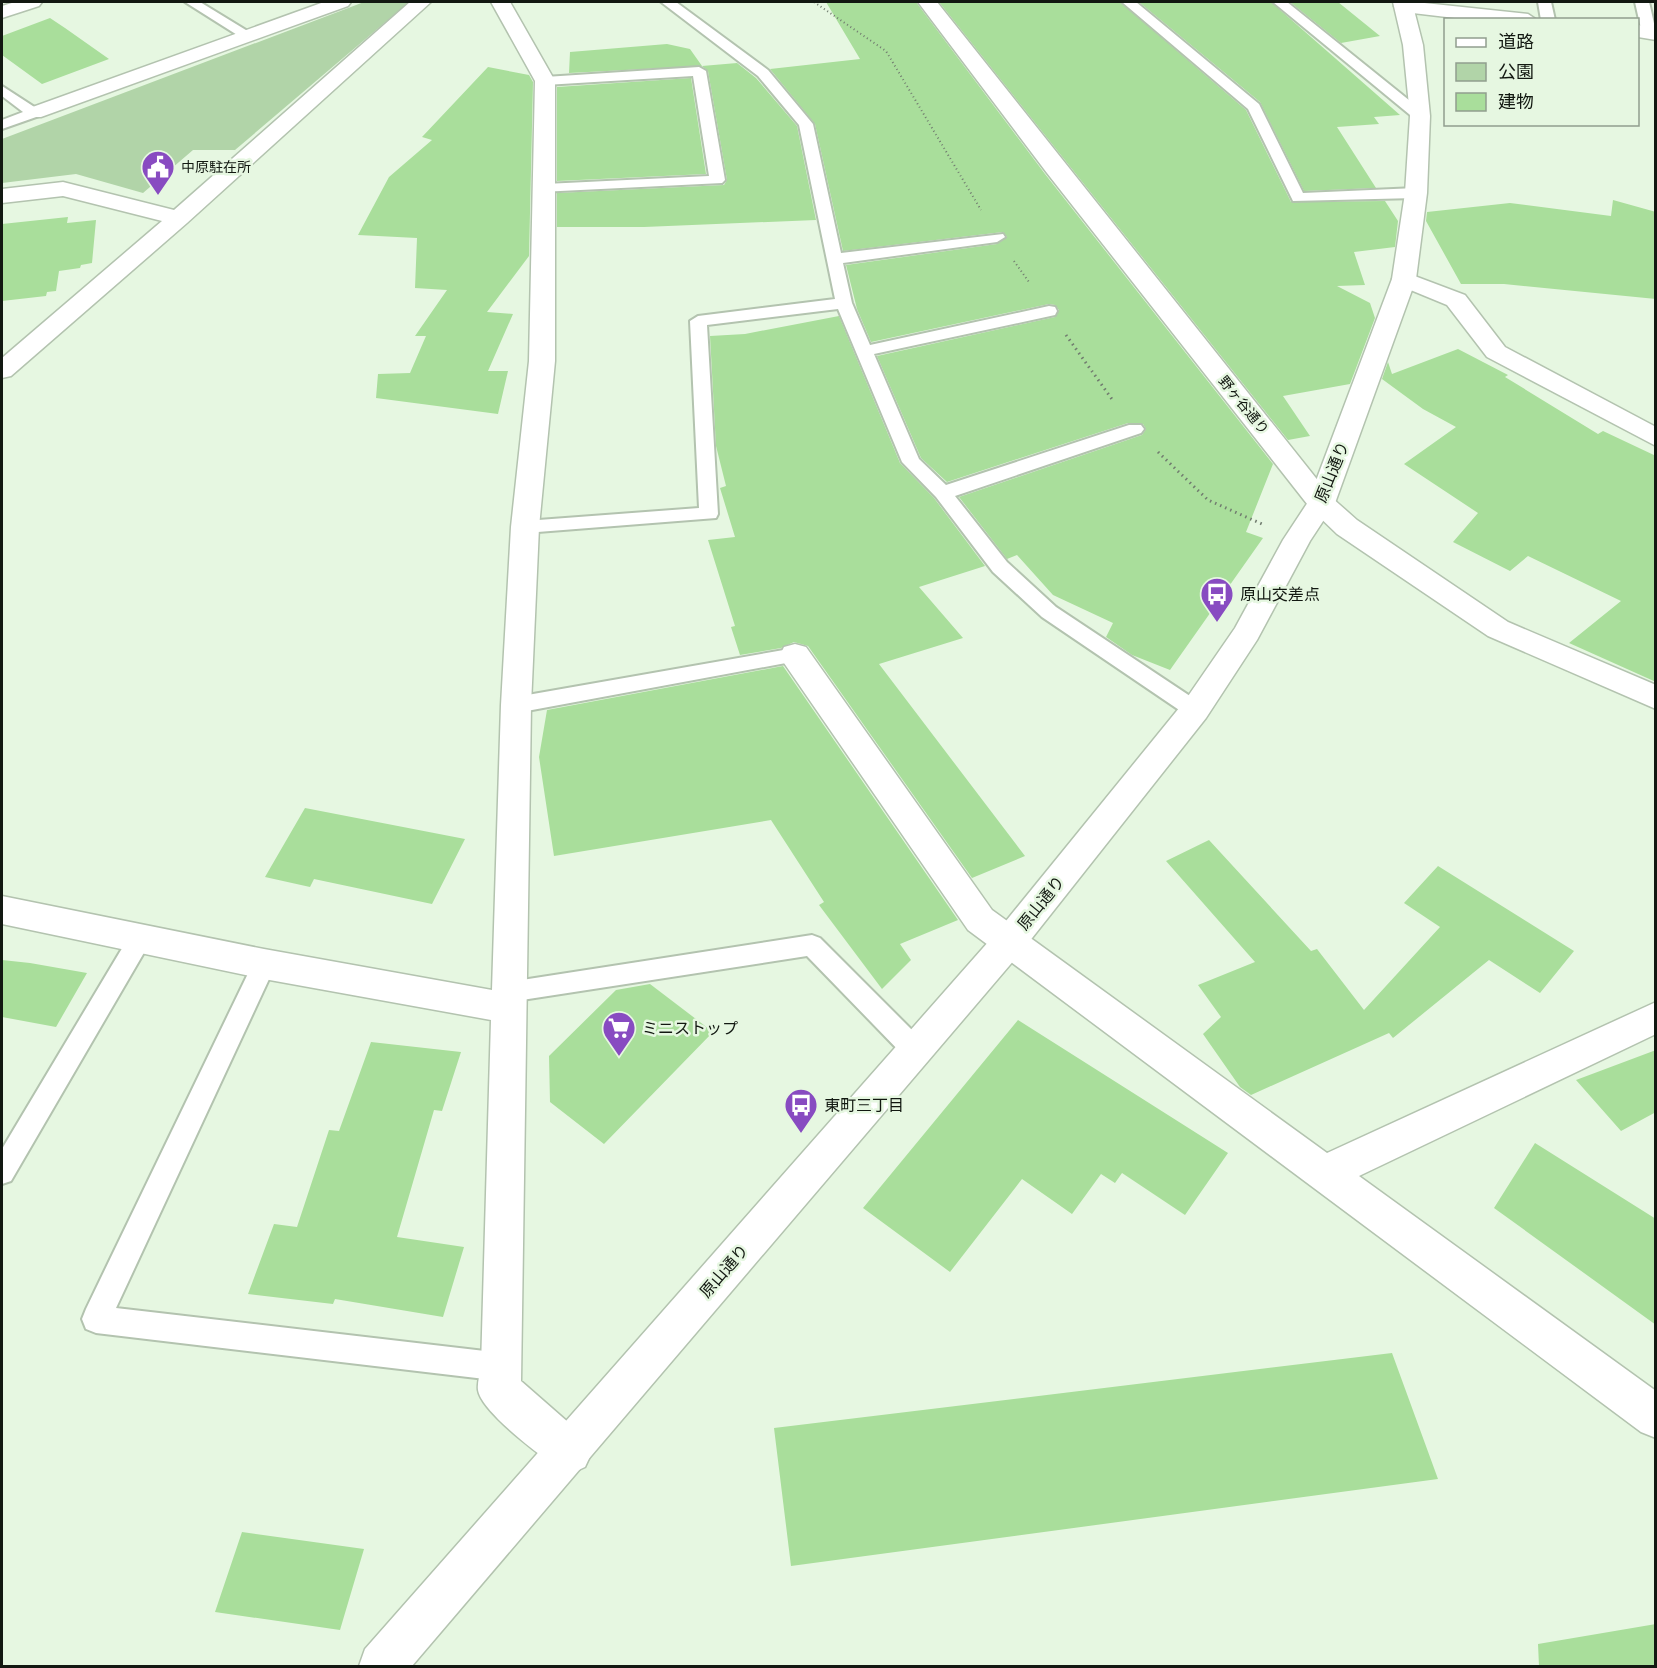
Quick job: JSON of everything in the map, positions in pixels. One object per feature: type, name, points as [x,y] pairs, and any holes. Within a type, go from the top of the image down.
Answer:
[{"type":"street","points":[[2,12],[32,2]]},
{"type":"street","points":[[34,113],[341,2]]},
{"type":"street","points":[[2,371],[179,218],[421,2]]},
{"type":"street","points":[[501,2],[546,81],[542,361],[525,527],[516,705],[502,1367],[499,1390],[570,1452]]},
{"type":"street","name":"野ヶ谷通り","points":[[927,2],[1055,168],[1321,503],[1347,527],[1497,629],[1656,698]]},
{"type":"street","points":[[1403,4],[1512,18]]},
{"type":"street","name":"原山通り","points":[[382,1666],[570,1452],[914,1049],[1009,942],[1195,710],[1247,633],[1297,540],[1321,503],[1404,279],[1416,193],[1420,116],[1413,45],[1403,4]]},
{"type":"street","points":[[2,196],[63,189],[179,218]]},
{"type":"street","points":[[1404,279],[1456,300],[1496,352],[1656,438]]},
{"type":"street","points":[[795,654],[980,920],[1656,1417]]},
{"type":"street","points":[[2,910],[264,964],[509,1000]]},
{"type":"street","points":[[1325,1173],[1656,1017]]},
{"type":"lane","points":[[192,2],[247,35]]},
{"type":"lane","points":[[668,2],[763,73],[806,124],[844,303],[911,462],[943,493],[1000,567],[1049,612],[1195,710]]},
{"type":"lane","points":[[1129,2],[1254,107],[1298,198],[1416,193]]},
{"type":"lane","points":[[1280,2],[1420,116]]},
{"type":"lane","points":[[1545,2],[1548,18]]},
{"type":"lane","points":[[1642,2],[1647,33]]},
{"type":"lane","points":[[545,189],[717,180],[699,71],[546,81]]},
{"type":"lane","points":[[2,90],[34,113]]},
{"type":"lane","points":[[2,125],[34,113]]},
{"type":"lane","points":[[834,259],[997,237]]},
{"type":"lane","points":[[525,527],[709,514],[698,321],[844,303]]},
{"type":"lane","points":[[864,351],[1049,311]]},
{"type":"lane","points":[[943,493],[1135,429]]},
{"type":"lane","points":[[516,705],[795,654]]},
{"type":"lane","points":[[2,1172],[141,937]]},
{"type":"lane","points":[[509,1000],[812,945],[914,1049]]},
{"type":"lane","points":[[264,964],[96,1319],[502,1367]]},
{"type":"green space","points":[[364,2],[409,2],[235,150],[193,150],[143,193],[76,174],[2,183],[2,139]]},
{"type":"building","points":[[826,2],[916,2],[1045,174],[1273,464],[1246,532],[1263,538],[1170,670],[1132,655],[1106,637],[1113,623],[1053,595],[1017,555],[1007,559],[959,497],[1142,435],[1146,429],[1143,424],[1128,423],[947,482],[921,458],[877,356],[1055,317],[1059,310],[1055,305],[1049,304],[871,342],[857,309],[846,265],[997,244],[1007,237],[1003,232],[843,251],[815,124],[770,69],[860,59]]},
{"type":"building","points":[[939,2],[1120,2],[1246,110],[1291,202],[1385,201],[1398,221],[1395,247],[1354,252],[1365,285],[1337,286],[1370,303],[1375,318],[1350,384],[1283,396],[1310,436],[1288,440]]},
{"type":"building","points":[[1139,2],[1271,2],[1400,115],[1374,117],[1379,124],[1337,127],[1376,188],[1304,191],[1260,102]]},
{"type":"building","points":[[1290,2],[1338,2],[1380,36],[1341,43]]},
{"type":"building","points":[[50,18],[109,59],[42,84],[2,55],[2,36]]},
{"type":"building","points":[[667,44],[690,49],[702,66],[569,73],[570,52]]},
{"type":"building","points":[[737,63],[756,78],[797,126],[816,220],[644,227],[557,227],[557,193],[724,185],[727,180],[708,71],[702,66]]},
{"type":"building","points":[[488,67],[529,75],[533,82],[529,256],[487,312],[513,314],[488,371],[508,371],[498,414],[376,398],[378,374],[410,373],[426,336],[415,336],[447,290],[415,288],[417,238],[358,235],[389,177],[432,140],[422,137]]},
{"type":"building","points":[[691,78],[706,174],[557,181],[557,87]]},
{"type":"building","points":[[1613,200],[1656,212],[1656,299],[1504,284],[1461,284],[1426,221],[1427,212],[1510,203],[1611,216]]},
{"type":"building","points":[[68,217],[67,223],[96,220],[92,263],[81,265],[80,268],[59,271],[56,291],[47,292],[46,296],[2,301],[2,224]]},
{"type":"building","points":[[839,316],[900,463],[934,498],[985,566],[919,587],[963,638],[879,664],[1025,856],[972,878],[808,646],[794,642],[781,648],[740,655],[731,627],[735,626],[708,540],[735,537],[720,488],[726,486],[716,446],[710,336],[745,334]]},
{"type":"building","points":[[1458,349],[1508,375],[1505,377],[1598,434],[1603,431],[1656,456],[1656,682],[1569,643],[1621,601],[1528,556],[1510,571],[1453,542],[1478,513],[1404,464],[1456,427],[1423,409],[1382,379],[1388,362],[1392,374]]},
{"type":"building","points":[[783,666],[958,920],[900,944],[911,960],[882,989],[819,905],[824,902],[771,820],[554,856],[539,757],[547,710]]},
{"type":"building","points":[[305,808],[465,839],[432,904],[314,879],[310,887],[265,877]]},
{"type":"building","points":[[1209,840],[1311,951],[1317,949],[1364,1010],[1440,927],[1404,903],[1438,866],[1574,951],[1540,993],[1489,960],[1393,1038],[1389,1033],[1251,1095],[1240,1087],[1203,1034],[1221,1017],[1198,985],[1255,962],[1166,861]]},
{"type":"building","points":[[2,960],[87,973],[56,1027],[2,1017]]},
{"type":"building","points":[[650,984],[713,1032],[604,1144],[550,1102],[549,1056],[616,990]]},
{"type":"building","points":[[1018,1020],[1228,1153],[1185,1215],[1122,1173],[1115,1183],[1101,1174],[1072,1214],[1022,1179],[950,1272],[863,1208]]},
{"type":"building","points":[[371,1042],[461,1052],[442,1111],[434,1110],[397,1237],[464,1247],[443,1317],[335,1299],[333,1304],[248,1294],[274,1224],[297,1227],[329,1130],[339,1131]]},
{"type":"building","points":[[1656,1050],[1656,1112],[1621,1131],[1576,1080]]},
{"type":"building","points":[[1535,1143],[1656,1219],[1656,1325],[1494,1208]]},
{"type":"building","points":[[1392,1353],[1438,1479],[791,1566],[774,1428]]},
{"type":"building","points":[[242,1532],[364,1549],[340,1630],[215,1612]]},
{"type":"building","points":[[1656,1624],[1656,1666],[1539,1666],[1538,1644]]},
{"type":"place","name":"中原駐在所","points":[[158,196]]},
{"type":"place","name":"原山交差点","points":[[1217,623]]},
{"type":"place","name":"ミニストップ","points":[[619,1057]]},
{"type":"place","name":"東町三丁目","points":[[801,1134]]}]
